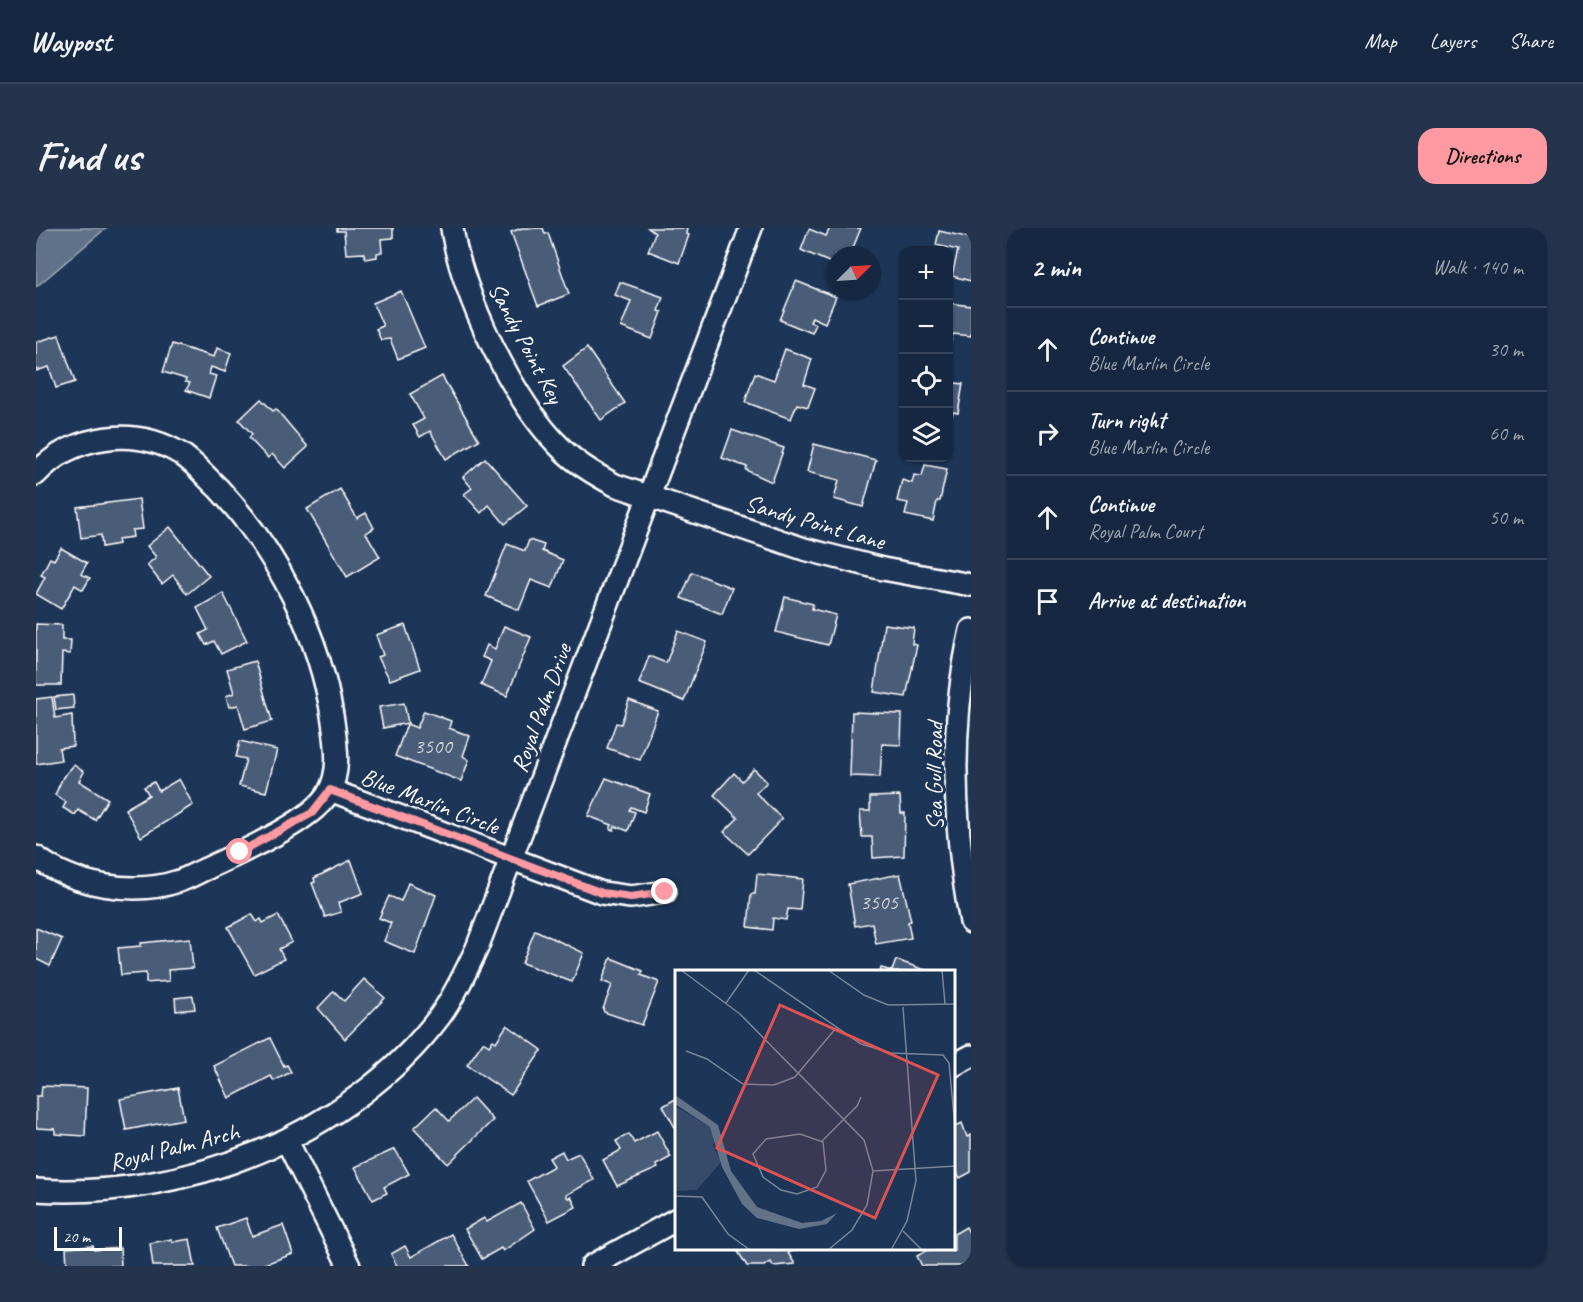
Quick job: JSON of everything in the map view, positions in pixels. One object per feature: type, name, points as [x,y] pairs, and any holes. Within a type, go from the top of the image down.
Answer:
[{"type":"street","name":"Sandy Point Key","points":[[452,228],[455,249],[465,283],[495,350],[544,429],[562,449],[587,469],[615,485],[647,497]]},
{"type":"street","name":"Royal Palm Drive","points":[[287,1141],[322,1121],[370,1085],[412,1048],[457,990],[477,948],[751,228]]},
{"type":"street","name":"Blue Marlin Circle","points":[[36,474],[63,453],[88,441],[112,436],[137,438],[160,444],[182,455],[228,500],[265,548],[295,600],[315,649],[329,700],[338,754],[336,774],[330,790],[312,813],[180,881],[153,887],[126,888],[99,884],[65,873],[36,857]]},
{"type":"street","name":"Sandy Point Lane","points":[[647,497],[804,549],[883,569],[971,585]]},
{"type":"street","name":"Sea Gull Road","points":[[971,630],[959,704],[956,766],[957,829],[971,922]]},
{"type":"street","name":"Blue Marlin Circle","points":[[330,790],[602,893],[631,897],[665,892]]},
{"type":"street","points":[[956,1064],[971,1056]]},
{"type":"street","name":"Royal Palm Arch","points":[[36,1190],[89,1193],[148,1185],[195,1174],[287,1141]]},
{"type":"street","points":[[287,1141],[349,1266]]},
{"type":"street","points":[[592,1266],[675,1220]]},
{"type":"water","points":[[36,228],[106,228],[36,287]]},
{"type":"building","points":[[337,228],[393,228],[393,238],[381,239],[382,252],[377,253],[377,257],[365,259],[364,253],[346,254],[344,231],[337,231]]},
{"type":"building","points":[[522,228],[543,228],[545,234],[548,233],[569,294],[538,306],[511,232]]},
{"type":"building","points":[[648,228],[687,228],[686,234],[689,235],[679,263],[648,251],[655,233]]},
{"type":"building","points":[[830,228],[861,228],[854,246],[827,246],[827,261],[801,250],[809,229],[826,236]]},
{"type":"building","points":[[939,231],[971,238],[971,281],[953,276],[958,250],[953,249],[953,246],[936,245]]},
{"type":"building","points":[[796,281],[827,293],[827,300],[835,300],[825,323],[812,317],[810,322],[816,324],[812,333],[780,320]]},
{"type":"building","points":[[620,282],[663,297],[658,311],[662,312],[652,339],[621,327],[631,301],[615,295]]},
{"type":"building","points":[[401,291],[425,348],[398,359],[390,339],[381,340],[376,329],[383,326],[373,303]]},
{"type":"building","points":[[953,304],[971,306],[971,336],[953,334]]},
{"type":"building","points":[[59,335],[75,382],[56,388],[49,367],[36,371],[36,342]]},
{"type":"building","points":[[172,344],[214,357],[217,348],[231,353],[225,372],[211,367],[209,374],[216,376],[209,398],[186,390],[190,383],[185,382],[186,379],[163,372]]},
{"type":"building","points":[[587,348],[625,403],[601,420],[563,366]]},
{"type":"building","points":[[785,349],[812,359],[804,384],[815,388],[808,407],[797,404],[791,419],[745,402],[755,373],[774,380]]},
{"type":"building","points":[[442,376],[479,440],[446,459],[430,431],[420,437],[413,425],[424,419],[410,394]]},
{"type":"building","points":[[953,383],[963,384],[958,413],[953,412]]},
{"type":"building","points":[[261,399],[273,411],[276,409],[308,447],[285,468],[272,454],[268,458],[249,438],[252,434],[239,420]]},
{"type":"building","points":[[732,430],[784,448],[772,482],[746,470],[747,467],[722,458]]},
{"type":"building","points":[[814,444],[876,460],[863,507],[834,499],[839,480],[807,472]]},
{"type":"building","points":[[485,458],[527,506],[505,524],[489,505],[481,513],[464,494],[472,488],[463,477]]},
{"type":"building","points":[[925,465],[947,469],[933,521],[905,515],[908,503],[897,501],[902,480],[912,483],[914,475],[922,476]]},
{"type":"building","points":[[340,489],[357,518],[366,513],[374,528],[366,533],[380,557],[347,577],[307,509]]},
{"type":"building","points":[[139,499],[143,529],[132,530],[133,537],[118,539],[119,544],[102,547],[101,535],[81,538],[77,507]]},
{"type":"building","points":[[170,527],[209,576],[187,594],[173,575],[162,584],[147,565],[156,557],[147,546]]},
{"type":"building","points":[[529,540],[544,545],[542,551],[563,560],[552,588],[531,580],[519,610],[486,596],[507,544],[525,551]]},
{"type":"building","points":[[61,548],[87,563],[81,574],[90,578],[83,590],[75,585],[61,609],[36,594],[45,577],[41,575],[50,558],[54,560]]},
{"type":"building","points":[[692,572],[732,588],[722,614],[681,598]]},
{"type":"building","points":[[223,593],[247,641],[221,654],[214,641],[206,645],[200,634],[208,630],[197,608]]},
{"type":"building","points":[[785,597],[813,604],[812,609],[836,615],[828,645],[776,632]]},
{"type":"building","points":[[36,624],[62,625],[62,640],[71,640],[70,654],[62,653],[61,685],[36,685]]},
{"type":"building","points":[[884,624],[914,628],[912,644],[917,645],[906,697],[874,692]]},
{"type":"building","points":[[405,625],[420,669],[390,680],[378,657],[383,655],[376,635]]},
{"type":"building","points":[[504,626],[531,637],[507,696],[481,685],[491,661],[482,657],[487,645],[495,649]]},
{"type":"building","points":[[678,631],[707,642],[684,701],[639,683],[649,656],[666,663]]},
{"type":"building","points":[[255,661],[272,721],[245,729],[238,705],[229,707],[226,696],[234,693],[227,669]]},
{"type":"building","points":[[73,695],[74,708],[56,710],[54,697]]},
{"type":"building","points":[[52,697],[55,718],[72,715],[73,746],[59,748],[61,760],[36,764],[36,699]]},
{"type":"building","points":[[629,700],[658,711],[640,760],[607,748],[616,723],[621,724]]},
{"type":"building","points":[[404,703],[408,723],[383,728],[379,707]]},
{"type":"building","points":[[424,711],[451,721],[449,728],[470,736],[463,756],[469,760],[461,781],[395,756],[407,724],[417,728]]},
{"type":"building","points":[[852,712],[902,714],[901,745],[882,744],[880,777],[850,776]]},
{"type":"building","points":[[240,741],[277,750],[266,792],[239,786],[246,759],[236,757]]},
{"type":"building","points":[[74,765],[84,772],[79,781],[108,799],[95,820],[78,810],[75,815],[63,808],[66,802],[55,795],[63,777]]},
{"type":"building","points":[[754,769],[767,782],[756,793],[782,819],[748,854],[724,832],[738,818],[714,795],[734,773],[742,781]]},
{"type":"building","points":[[606,778],[650,794],[644,812],[631,807],[629,810],[635,812],[628,831],[615,826],[614,830],[610,829],[612,825],[588,816]]},
{"type":"building","points":[[179,779],[193,805],[141,837],[125,809],[149,795],[144,787],[154,782],[159,791]]},
{"type":"building","points":[[900,796],[901,813],[905,813],[904,856],[873,858],[872,837],[862,837],[860,811],[870,811],[870,797]]},
{"type":"building","points":[[351,860],[363,893],[338,903],[341,912],[325,917],[312,883],[315,882],[314,878]]},
{"type":"building","points":[[757,874],[803,879],[800,910],[788,909],[786,920],[773,918],[772,930],[748,927],[751,894],[755,894]]},
{"type":"building","points":[[900,874],[911,921],[908,922],[911,938],[876,944],[872,923],[855,926],[848,884]]},
{"type":"building","points":[[408,883],[436,895],[415,954],[384,941],[391,923],[379,918],[389,896],[401,901]]},
{"type":"building","points":[[252,914],[257,922],[261,919],[263,923],[278,915],[292,942],[279,949],[284,959],[254,974],[228,927]]},
{"type":"building","points":[[36,928],[62,939],[50,966],[36,959]]},
{"type":"building","points":[[535,930],[584,953],[572,982],[522,963]]},
{"type":"building","points":[[190,938],[193,968],[168,970],[169,981],[146,983],[146,973],[121,975],[118,948]]},
{"type":"building","points":[[611,958],[643,971],[641,975],[659,982],[642,1025],[604,1012],[603,1009],[612,985],[602,981]]},
{"type":"building","points":[[896,960],[925,970],[892,970]]},
{"type":"building","points":[[364,979],[385,998],[345,1039],[318,1008],[334,991],[344,1001]]},
{"type":"building","points":[[193,996],[195,1009],[176,1011],[175,998]]},
{"type":"building","points":[[507,1025],[542,1050],[511,1095],[467,1065],[483,1042],[489,1046],[493,1040],[496,1042]]},
{"type":"building","points":[[270,1038],[284,1066],[287,1065],[291,1072],[274,1081],[271,1076],[229,1098],[214,1066]]},
{"type":"building","points":[[42,1086],[87,1088],[85,1136],[55,1134],[55,1129],[36,1128],[36,1096],[41,1096]]},
{"type":"building","points":[[178,1088],[184,1119],[126,1130],[120,1099]]},
{"type":"building","points":[[473,1098],[493,1120],[448,1164],[414,1128],[436,1107],[449,1121]]},
{"type":"building","points":[[675,1099],[675,1127],[663,1106]]},
{"type":"building","points":[[962,1123],[967,1137],[971,1135],[971,1172],[960,1178],[956,1171],[956,1126]]},
{"type":"building","points":[[657,1131],[671,1157],[656,1165],[658,1168],[617,1186],[603,1160],[621,1150],[616,1141],[629,1134],[634,1143]]},
{"type":"building","points":[[395,1149],[409,1174],[384,1187],[387,1193],[373,1200],[355,1167]]},
{"type":"building","points":[[562,1151],[566,1159],[579,1153],[594,1180],[566,1195],[568,1198],[571,1197],[576,1207],[549,1221],[527,1181],[554,1166],[549,1158]]},
{"type":"building","points":[[521,1203],[535,1229],[503,1251],[501,1248],[482,1259],[465,1229],[484,1218],[487,1222]]},
{"type":"building","points":[[246,1218],[252,1236],[283,1225],[293,1254],[259,1266],[231,1266],[217,1228]]},
{"type":"building","points":[[966,1227],[971,1236],[971,1261],[962,1266],[922,1266],[917,1256],[925,1251],[956,1251],[956,1233]]},
{"type":"building","points":[[451,1234],[469,1266],[397,1266],[391,1254],[405,1246],[411,1257]]},
{"type":"building","points":[[172,1239],[172,1242],[190,1239],[195,1266],[153,1266],[150,1243]]},
{"type":"building","points":[[93,1246],[94,1250],[120,1248],[121,1266],[67,1266],[66,1248]]},
{"type":"building","points":[[738,1251],[793,1251],[788,1253],[795,1264],[773,1266],[771,1262],[764,1266],[747,1266]]},
{"type":"route","points":[[240,852],[312,813],[330,790],[602,893],[631,897],[665,892]]}]
